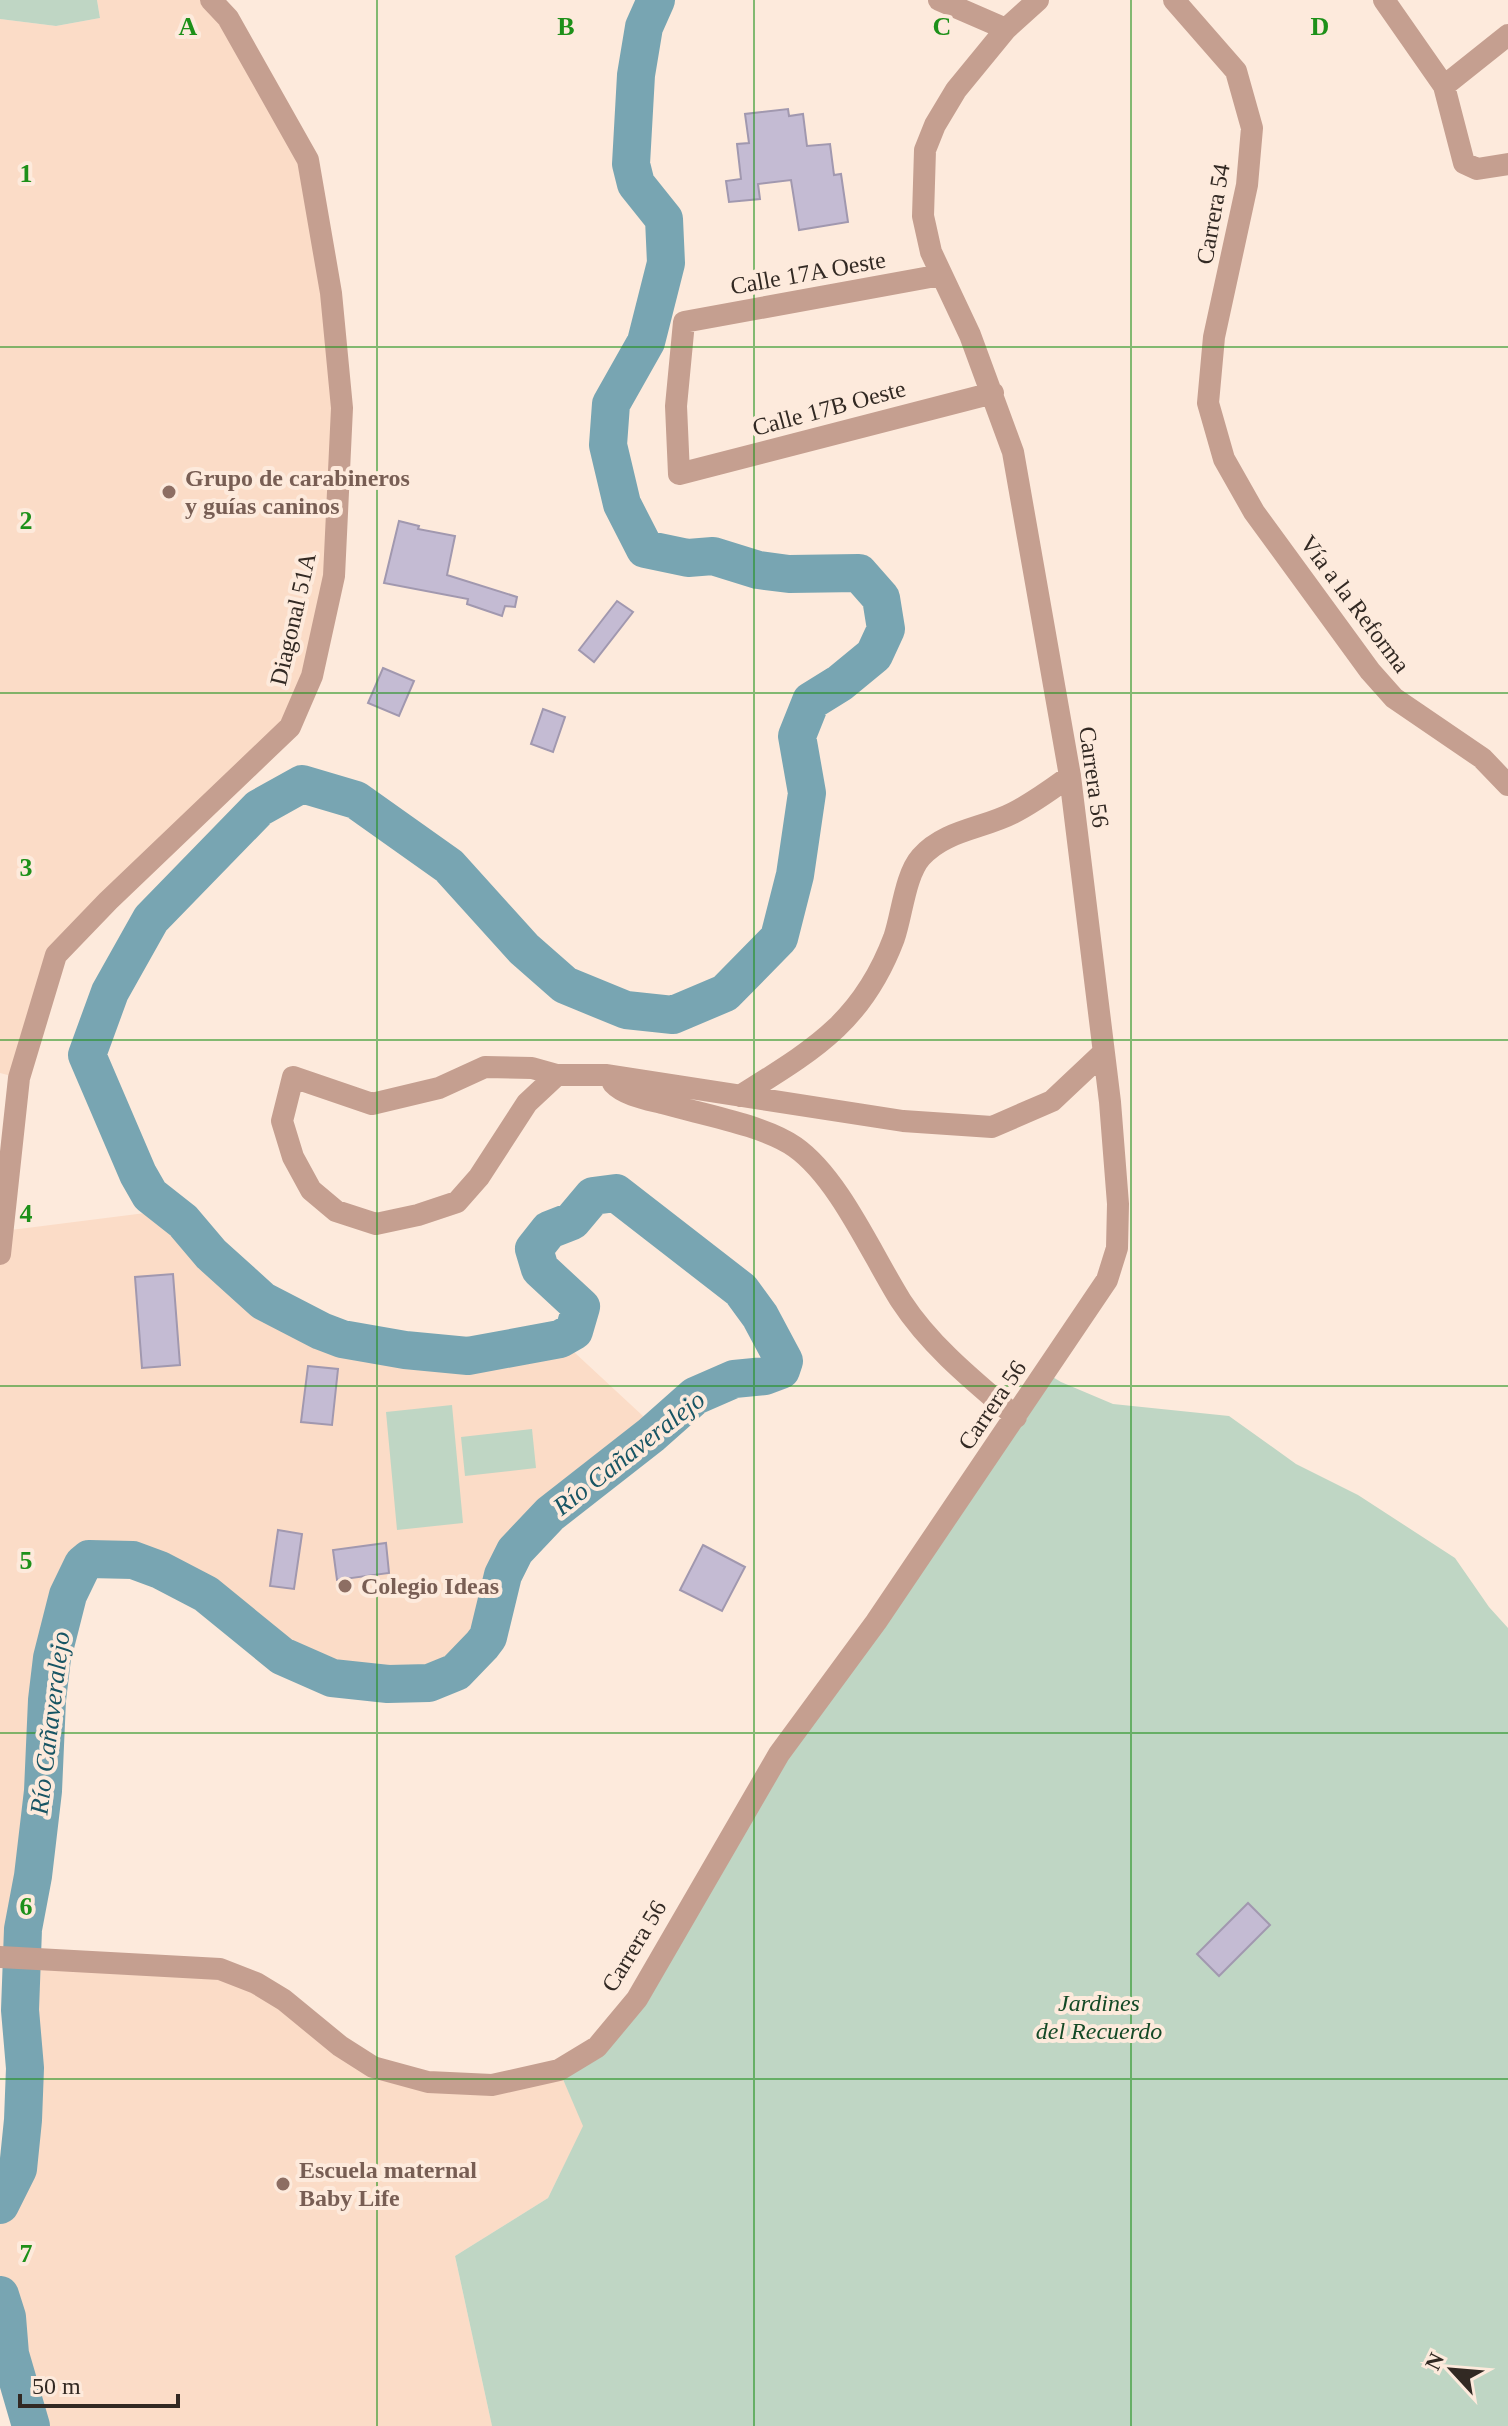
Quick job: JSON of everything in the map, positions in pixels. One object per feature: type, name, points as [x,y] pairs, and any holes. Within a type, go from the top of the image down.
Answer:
[{"type":"street","name":"Diagonal 51A","points":[[0,1254],[19,1078],[56,955],[290,727],[312,676],[334,576],[342,408],[331,293],[308,160],[228,18],[211,0]]},
{"type":"street","points":[[939,0],[1006,29]]},
{"type":"street","name":"Carrera 56","points":[[0,1957],[220,1969],[256,1983],[284,2000],[340,2046],[373,2067],[428,2082],[492,2085],[559,2070],[597,2047],[637,1999],[779,1754],[876,1622],[1107,1280],[1117,1248],[1118,1204],[1104,1052],[1070,776],[1013,452],[993,393],[931,252],[923,216],[925,150],[935,125],[956,90],[1006,29],[1038,0]]},
{"type":"street","name":"Carrera 54","points":[[1174,0],[1236,71],[1252,128],[1247,185],[1214,337],[1208,403],[1224,459]]},
{"type":"street","points":[[1384,0],[1444,86],[1464,163],[1477,169],[1508,164]]},
{"type":"street","points":[[1444,86],[1508,35]]},
{"type":"street","name":"Calle 17A Oeste","points":[[679,474],[676,406],[684,322],[941,275]]},
{"type":"street","name":"Calle 17B Oeste","points":[[679,474],[993,393]]},
{"type":"street","name":"Vía a la Reforma","points":[[1224,459],[1254,512],[1370,671],[1394,698],[1482,758],[1508,785]]},
{"type":"street","points":[[740,1096],[813,1050],[852,1013],[878,977],[895,935],[917,861],[934,844],[1012,814],[1070,776]]},
{"type":"street","points":[[557,1075],[527,1103],[479,1177],[457,1202],[376,1224],[336,1211],[311,1190],[293,1157],[282,1121],[293,1077],[372,1104],[439,1088],[485,1067],[532,1068],[557,1075],[607,1075],[903,1121],[992,1127],[1052,1101],[1104,1052]]},
{"type":"street","points":[[607,1075],[615,1086],[640,1097],[759,1130],[794,1146],[816,1166],[855,1221],[903,1303],[946,1357],[1016,1417]]},
{"type":"shaded area","name":"Grupo de carabineros y guías caninos","points":[[97,0],[211,0],[308,160],[331,293],[334,576],[290,727],[56,955],[19,1078],[0,1073],[0,19],[56,26],[100,18]]},
{"type":"shaded area","points":[[169,1210],[183,1221],[211,1254],[263,1301],[321,1331],[342,1339],[405,1350],[468,1356],[560,1339],[657,1429],[550,1514],[515,1551],[496,1596],[488,1637],[456,1672],[429,1683],[388,1684],[332,1678],[282,1656],[206,1594],[160,1570],[132,1560],[90,1559],[83,1564],[68,1595],[52,1658],[43,1791],[23,1929],[22,1956],[220,1969],[340,2046],[428,2082],[559,2070],[584,2126],[548,2198],[455,2256],[492,2426],[31,2426],[10,2354],[7,2317],[0,2295],[0,2205],[18,2169],[25,2068],[20,2010],[22,1957],[0,1957],[0,1254],[3,1231]]},
{"type":"green space","points":[[0,0],[97,0],[100,18],[56,26],[0,19]]},
{"type":"green space","name":"Jardines del Recuerdo","points":[[1046,1373],[1113,1404],[1229,1416],[1296,1464],[1358,1495],[1455,1558],[1489,1607],[1508,1628],[1508,2426],[492,2426],[455,2256],[548,2198],[583,2126],[559,2070],[597,2047],[707,1873]]},
{"type":"green space","points":[[452,1405],[463,1523],[397,1530],[386,1412]]},
{"type":"green space","points":[[532,1429],[536,1468],[465,1476],[461,1437]]},
{"type":"building","points":[[788,109],[789,116],[803,114],[807,146],[830,144],[834,175],[841,174],[848,222],[799,230],[791,180],[758,184],[760,199],[729,202],[726,181],[741,179],[737,144],[749,143],[745,114]]},
{"type":"building","points":[[399,521],[419,526],[418,529],[455,536],[447,575],[517,597],[515,607],[505,606],[502,616],[467,604],[468,599],[384,583]]},
{"type":"building","points":[[617,601],[633,612],[594,662],[579,650]]},
{"type":"building","points":[[383,668],[414,681],[399,716],[368,703]]},
{"type":"building","points":[[543,709],[565,717],[553,752],[531,744]]},
{"type":"building","points":[[173,1274],[180,1365],[142,1368],[135,1277]]},
{"type":"building","points":[[308,1366],[338,1369],[332,1425],[301,1422]]},
{"type":"building","points":[[278,1530],[302,1534],[294,1589],[270,1586]]},
{"type":"building","points":[[386,1543],[389,1573],[337,1580],[333,1550]]},
{"type":"building","points":[[703,1545],[745,1567],[722,1611],[680,1590]]},
{"type":"building","points":[[1248,1903],[1270,1925],[1219,1976],[1197,1954]]},
{"type":"waterway","name":"Río Cañaveralejo","points":[[0,2205],[18,2169],[23,2120],[25,2068],[20,2010],[23,1929],[43,1791],[52,1658],[68,1595],[83,1564],[89,1559],[133,1560],[160,1570],[206,1594],[282,1656],[332,1678],[388,1684],[429,1683],[456,1672],[488,1637],[503,1575],[515,1551],[550,1514],[651,1435],[695,1396],[734,1379],[765,1376],[781,1370],[784,1361],[760,1316],[741,1290],[616,1193],[593,1196],[572,1221],[549,1230],[534,1249],[540,1269],[581,1307],[574,1331],[560,1339],[468,1356],[405,1350],[342,1339],[321,1331],[263,1301],[211,1254],[183,1221],[150,1195],[87,1055],[110,992],[151,919],[259,808],[302,784],[356,800],[449,866],[524,949],[565,985],[626,1010],[673,1015],[725,993],[779,938],[795,875],[807,793],[797,736],[811,701],[840,683],[874,655],[886,629],[881,598],[859,573],[789,574],[758,570],[713,556],[688,558],[645,549],[622,504],[608,445],[611,404],[646,342],[666,263],[664,219],[636,184],[631,164],[636,75],[644,27],[656,0]]},
{"type":"waterway","name":"Río Cañaveralejo","points":[[0,2295],[7,2317],[10,2354],[31,2426]]},
{"type":"place","name":"Grupo de carabineros y guías caninos","points":[[169,492]]},
{"type":"place","name":"Colegio Ideas","points":[[345,1586]]},
{"type":"place","name":"Escuela maternal Baby Life","points":[[283,2184]]}]
